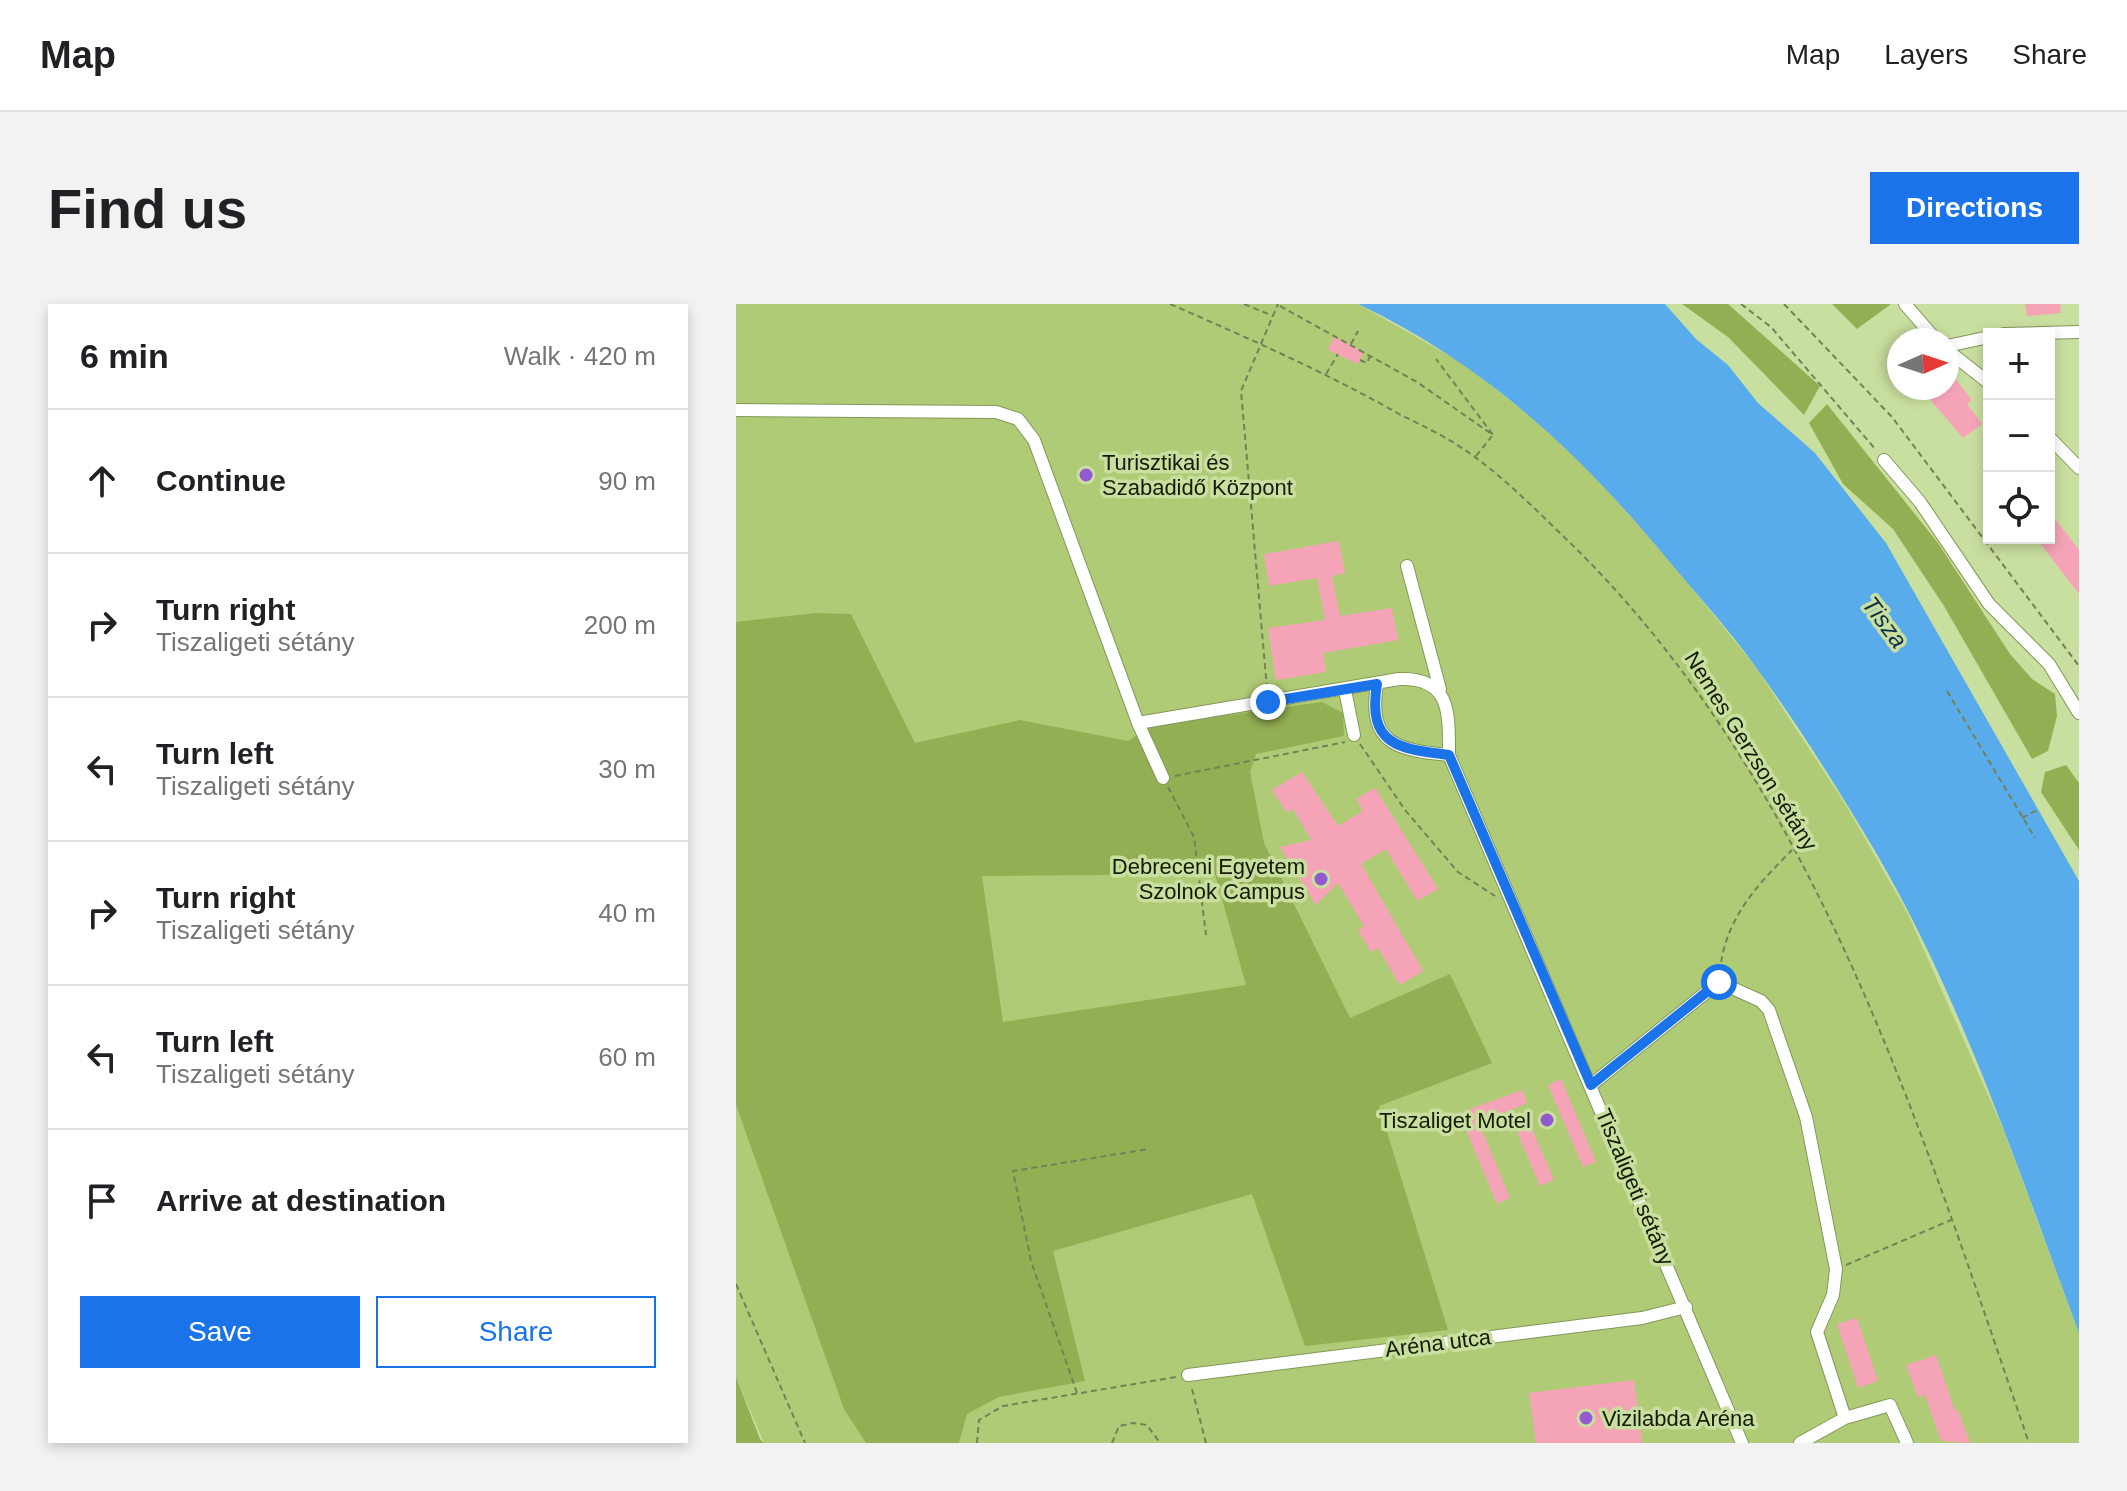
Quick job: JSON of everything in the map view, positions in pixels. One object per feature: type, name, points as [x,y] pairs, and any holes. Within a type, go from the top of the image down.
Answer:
[{"type":"street","points":[[1905,304],[1926,328]]},
{"type":"street","points":[[2055,333],[2079,332]]},
{"type":"street","points":[[1959,345],[1983,339]]},
{"type":"street","points":[[1959,358],[1983,378]]},
{"type":"street","points":[[736,410],[996,412],[1018,419],[1034,440],[1088,579],[1138,723],[1163,778]]},
{"type":"street","points":[[2055,443],[2079,468]]},
{"type":"street","points":[[1884,460],[1920,502],[1989,604],[2049,664],[2079,713]]},
{"type":"street","name":"Tiszaligeti sétány","points":[[1407,566],[1449,721],[1449,755],[1742,1443]]},
{"type":"street","points":[[1138,723],[1423,678],[1440,689]]},
{"type":"street","points":[[1377,684],[1373,708],[1379,730],[1395,745],[1449,755]]},
{"type":"street","points":[[1345,690],[1354,735]]},
{"type":"street","points":[[1591,1085],[1719,982],[1761,1001],[1769,1010],[1806,1117],[1836,1269],[1833,1295],[1817,1332],[1845,1418]]},
{"type":"street","name":"Aréna utca","points":[[1188,1375],[1642,1318],[1686,1307]]},
{"type":"street","points":[[1800,1443],[1845,1418],[1890,1405],[1907,1443]]},
{"type":"path","name":"Nemes Gerzson sétány","points":[[1170,304],[1326,374],[1475,458],[1507,482],[1599,570],[1667,647],[1717,722],[1809,877],[1939,1175],[2029,1443]]},
{"type":"path","points":[[1244,304],[1274,316]]},
{"type":"path","points":[[1268,702],[1241,391],[1278,304],[1417,382],[1493,435]]},
{"type":"path","points":[[1741,304],[1771,327],[1884,460]]},
{"type":"path","points":[[1784,304],[1892,417],[2008,577],[2043,616],[2079,666]]},
{"type":"path","points":[[1351,346],[1358,331]]},
{"type":"path","points":[[1326,374],[1338,354]]},
{"type":"path","points":[[1360,360],[1367,363],[1370,355]]},
{"type":"path","points":[[1436,359],[1493,435]]},
{"type":"path","points":[[1475,458],[1493,435]]},
{"type":"path","points":[[1947,691],[2035,838]]},
{"type":"path","points":[[1206,935],[1194,837],[1163,778],[1357,740],[1405,810],[1458,872],[1498,899]]},
{"type":"path","points":[[2022,819],[2039,809]]},
{"type":"path","points":[[1719,982],[1721,952],[1739,911],[1752,890],[1793,849]]},
{"type":"path","points":[[1077,1393],[1031,1261],[1013,1171],[1149,1149]]},
{"type":"path","points":[[1836,1269],[1952,1219]]},
{"type":"path","points":[[736,1284],[805,1443]]},
{"type":"path","points":[[977,1443],[979,1420],[1003,1406],[1188,1375],[1206,1443]]},
{"type":"path","points":[[1112,1443],[1119,1426],[1133,1423],[1147,1425],[1160,1443]]},
{"type":"green space","points":[[736,304],[1358,304],[1466,365],[1569,448],[1643,528],[1755,666],[1847,807],[1908,914],[2004,1131],[2079,1333],[2079,1443],[764,1443],[736,1377]]},
{"type":"green space","points":[[1682,304],[1728,304],[1820,386],[1804,415],[1728,337]]},
{"type":"green space","points":[[1832,304],[1891,304],[1857,329]]},
{"type":"green space","points":[[1827,404],[1938,543],[2010,654],[2032,679],[2055,694],[2057,716],[2048,751],[2032,759],[1944,606],[1893,529],[1843,484],[1809,423]]},
{"type":"green space","points":[[816,613],[851,614],[915,743],[1020,720],[1128,741],[1150,726],[1322,702],[1343,713],[1344,736],[1256,754],[1250,772],[1264,843],[1350,1018],[1450,974],[1492,1063],[1379,1106],[1448,1330],[1305,1346],[1252,1194],[1053,1251],[1085,1381],[999,1397],[967,1414],[959,1443],[866,1443],[844,1409],[736,1105],[736,622]],"holes":[[[1215,874],[1246,985],[1003,1022],[982,876]]]},
{"type":"green space","points":[[2066,765],[2079,783],[2079,850],[2041,792],[2045,772]]},
{"type":"green space","points":[[736,1377],[760,1439],[764,1443],[736,1443]]},
{"type":"water","name":"Tisza","points":[[1358,304],[1665,304],[1696,339],[1728,365],[1758,403],[1815,453],[1886,543],[2079,881],[2079,1333],[2012,1151],[1937,971],[1878,856],[1771,689],[1725,628],[1639,526],[1568,451],[1491,385],[1405,329]]},
{"type":"building","points":[[2025,304],[2060,304],[2061,313],[2027,316]]},
{"type":"building","points":[[1334,337],[1364,352],[1358,364],[1328,350]]},
{"type":"building","points":[[1959,383],[1972,400],[1967,404],[1982,424],[1963,438],[1930,400],[1959,400]]},
{"type":"building","points":[[2055,519],[2079,550],[2079,594],[2041,544],[2055,544]]},
{"type":"building","points":[[1339,541],[1345,573],[1332,576],[1340,616],[1392,608],[1398,640],[1323,653],[1326,672],[1276,680],[1268,628],[1325,620],[1317,578],[1269,586],[1264,554]]},
{"type":"building","name":"Debreceni Egyetem Szolnok Campus","points":[[1302,772],[1338,826],[1363,811],[1356,799],[1375,788],[1438,889],[1417,901],[1386,849],[1361,864],[1423,971],[1400,985],[1378,948],[1371,952],[1358,930],[1364,926],[1338,883],[1316,905],[1280,847],[1311,840],[1293,809],[1286,812],[1272,790]]},
{"type":"building","points":[[1561,1079],[1596,1162],[1583,1167],[1548,1085]]},
{"type":"building","points":[[1522,1090],[1527,1103],[1479,1123],[1510,1198],[1497,1204],[1459,1113]]},
{"type":"building","points":[[1531,1127],[1554,1180],[1540,1186],[1517,1132]]},
{"type":"building","points":[[1857,1318],[1878,1381],[1858,1388],[1837,1324]]},
{"type":"building","points":[[1936,1355],[1955,1411],[1958,1410],[1970,1443],[1941,1441],[1925,1395],[1918,1398],[1906,1365]]},
{"type":"building","name":"Vizilabda Aréna","points":[[1634,1380],[1642,1443],[1536,1443],[1529,1393]]},
{"type":"place","name":"Turisztikai és Szabadidő Központ","points":[[1086,475]]},
{"type":"place","name":"Debreceni Egyetem Szolnok Campus","points":[[1321,879]]},
{"type":"place","name":"Tiszaliget Motel","points":[[1547,1120]]},
{"type":"place","name":"Vizilabda Aréna","points":[[1586,1418]]},
{"type":"route","points":[[1268,702],[1377,684],[1373,708],[1379,730],[1395,745],[1449,755],[1591,1085],[1719,982]]}]
